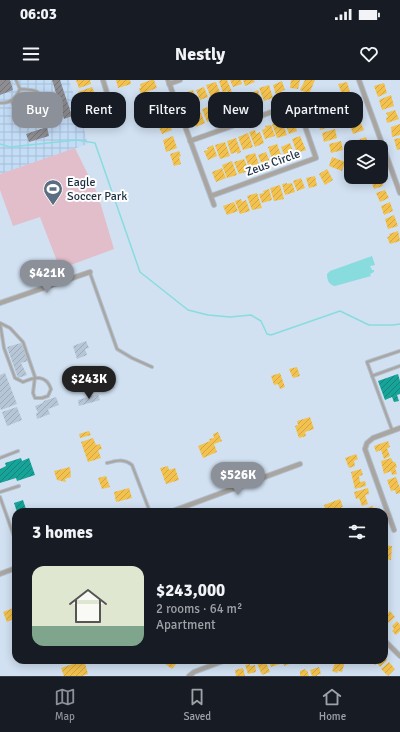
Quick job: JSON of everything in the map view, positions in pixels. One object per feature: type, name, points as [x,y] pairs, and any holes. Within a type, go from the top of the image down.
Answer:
[{"type":"street","points":[[103,80],[107,92]]},
{"type":"street","points":[[180,80],[168,82],[214,205]]},
{"type":"street","points":[[359,80],[400,193]]},
{"type":"street","name":"Zeus Circle","points":[[190,141],[297,103],[316,158],[211,196]]},
{"type":"street","points":[[0,303],[90,272]]},
{"type":"street","points":[[386,508],[365,449],[367,443],[373,438],[400,428]]},
{"type":"street","points":[[181,508],[300,464]]},
{"type":"street","points":[[388,513],[394,530]]},
{"type":"street","points":[[0,574],[12,570]]},
{"type":"street","points":[[388,644],[400,656]]},
{"type":"street","points":[[189,676],[194,672],[215,664]]},
{"type":"lane","points":[[16,80],[20,89]]},
{"type":"lane","points":[[11,101],[19,114],[32,117],[42,114],[45,109],[45,105],[42,95],[38,91],[20,89]]},
{"type":"lane","points":[[0,103],[11,101],[15,98],[20,89]]},
{"type":"lane","points":[[90,272],[117,349],[152,367]]},
{"type":"lane","points":[[0,323],[4,348],[15,378],[23,382],[35,377],[43,380],[50,385],[50,393],[48,396],[35,398],[33,393],[35,377],[23,342],[10,328],[0,323]]},
{"type":"lane","points":[[392,431],[367,362],[400,350]]},
{"type":"lane","points":[[372,376],[400,366]]},
{"type":"lane","points":[[0,458],[18,450]]},
{"type":"lane","points":[[108,463],[120,460],[127,461],[132,465],[148,508]]},
{"type":"lane","points":[[0,492],[19,486]]},
{"type":"lane","points":[[0,497],[12,531]]},
{"type":"shaded area","points":[[0,80],[69,80],[73,92],[71,92],[71,128],[84,128],[88,144],[0,174]]},
{"type":"shaded area","name":"Eagle Soccer Park","points":[[75,148],[98,195],[114,249],[60,269],[40,217],[13,226],[0,190],[0,174]]},
{"type":"shaded area","points":[[372,256],[375,265],[370,266],[372,270],[374,270],[374,272],[370,274],[371,276],[335,286],[331,285],[329,282],[327,274],[330,271]]},
{"type":"building: Homes","points":[[76,80],[90,80],[91,84],[79,88]]},
{"type":"building: Homes","points":[[116,80],[130,80],[131,84],[118,88]]},
{"type":"building: Homes","points":[[154,80],[157,88],[146,92],[140,92],[140,84]]},
{"type":"building: Homes","points":[[227,80],[232,92],[223,92],[219,81]]},
{"type":"building: Homes","points":[[230,80],[241,80],[242,84],[233,87]]},
{"type":"building: Homes","points":[[243,80],[254,80],[255,82],[245,86]]},
{"type":"building: Homes","points":[[291,80],[300,80],[298,89],[290,88]]},
{"type":"building: Homes","points":[[305,80],[315,80],[310,92],[300,90]]},
{"type":"building: Homes","points":[[282,81],[285,90],[282,92],[275,92],[273,85]]},
{"type":"building: Homes","points":[[216,82],[220,92],[209,92],[206,85]]},
{"type":"building: Homes","points":[[347,82],[350,92],[341,92],[338,84]]},
{"type":"building: Homes","points":[[384,83],[387,93],[378,97],[374,86]]},
{"type":"building: Homes","points":[[269,85],[271,99],[264,101],[263,92],[261,92],[259,88]]},
{"type":"building: Homes","points":[[92,87],[94,92],[78,92]]},
{"type":"building: Homes","points":[[204,87],[208,97],[200,100],[200,92],[197,92],[196,90]]},
{"type":"building: Homes","points":[[391,95],[394,106],[382,110],[379,100]]},
{"type":"building: Homes","points":[[208,107],[207,122],[202,109]]},
{"type":"building: Homes","points":[[395,110],[399,119],[387,123],[386,118],[388,117],[386,113]]},
{"type":"building: Homes","points":[[200,111],[205,123],[200,125]]},
{"type":"building: Homes","points":[[400,124],[400,135],[392,137],[391,127]]},
{"type":"building: Homes","points":[[271,125],[275,136],[265,139],[262,130],[266,128],[265,126]]},
{"type":"building: Homes","points":[[159,128],[171,128],[172,130],[162,134]]},
{"type":"building: Homes","points":[[273,128],[284,128],[287,135],[277,138]]},
{"type":"building: Homes","points":[[287,128],[296,128],[297,131],[289,134]]},
{"type":"building: Homes","points":[[351,128],[363,128],[364,130],[353,134]]},
{"type":"building: Homes","points":[[335,129],[337,138],[324,142],[322,133]]},
{"type":"building: Homes","points":[[255,130],[256,134],[260,132],[264,143],[255,147],[249,132]]},
{"type":"building: Homes","points":[[248,133],[253,147],[243,150],[238,137]]},
{"type":"building: Homes","points":[[173,136],[177,148],[166,152],[163,140]]},
{"type":"building: Homes","points":[[300,136],[306,150],[297,153],[292,139]]},
{"type":"building: Homes","points":[[366,137],[367,140],[358,140]]},
{"type":"building: Homes","points":[[236,138],[241,152],[231,154],[227,141]]},
{"type":"building: Homes","points":[[400,138],[400,149],[397,150],[394,139]]},
{"type":"building: Homes","points":[[341,141],[343,150],[331,153],[329,144]]},
{"type":"building: Homes","points":[[225,142],[230,156],[220,159],[215,145]]},
{"type":"building: Homes","points":[[290,143],[294,154],[285,157],[281,147]]},
{"type":"building: Homes","points":[[277,144],[281,155],[277,157],[278,160],[273,162],[268,147]]},
{"type":"building: Homes","points":[[213,145],[217,156],[208,160],[204,151],[208,150],[207,148]]},
{"type":"building: Homes","points":[[179,151],[181,156],[179,157],[181,164],[174,166],[170,154]]},
{"type":"building: Homes","points":[[266,152],[270,162],[262,165],[258,155]]},
{"type":"building: Homes","points":[[255,153],[260,167],[250,170],[245,156]]},
{"type":"building: Homes","points":[[332,157],[344,162],[342,171],[329,166]]},
{"type":"building: Homes","points":[[244,159],[249,171],[239,174],[234,162]]},
{"type":"building: Homes","points":[[232,161],[237,175],[227,178],[222,165]]},
{"type":"building: Homes","points":[[222,168],[226,178],[216,182],[212,172]]},
{"type":"building: Homes","points":[[327,169],[333,180],[325,185],[319,174]]},
{"type":"building: Homes","points":[[315,176],[317,186],[309,188],[306,178]]},
{"type":"building: Homes","points":[[301,178],[305,188],[297,191],[293,181]]},
{"type":"building: Homes","points":[[292,183],[295,192],[285,195],[282,184]]},
{"type":"building: Homes","points":[[372,184],[383,184],[383,186],[374,189]]},
{"type":"building: Homes","points":[[280,185],[284,199],[274,201],[270,188]]},
{"type":"building: Homes","points":[[269,189],[272,200],[262,203],[259,194],[264,193],[263,191]]},
{"type":"building: Homes","points":[[385,190],[389,198],[380,202],[376,193]]},
{"type":"building: Homes","points":[[257,193],[262,208],[252,210],[247,196]]},
{"type":"building: Homes","points":[[241,199],[242,202],[246,200],[250,211],[240,214],[235,201]]},
{"type":"building: Homes","points":[[234,202],[238,211],[227,215],[223,206]]},
{"type":"building: Homes","points":[[390,202],[393,211],[384,215],[381,206]]},
{"type":"building: Homes","points":[[394,215],[398,226],[388,229],[385,219]]},
{"type":"building: Homes","points":[[398,231],[400,241],[390,244],[387,237],[390,236],[389,234]]},
{"type":"building: Homes","points":[[297,367],[300,376],[293,378],[289,369]]},
{"type":"building: Homes","points":[[280,373],[285,387],[280,389],[278,384],[274,385],[271,376]]},
{"type":"building: Homes","points":[[310,417],[314,429],[305,432],[306,436],[299,438],[295,426],[298,425],[297,421]]},
{"type":"building: Homes","points":[[89,431],[91,435],[80,438],[79,434]]},
{"type":"building: Homes","points":[[218,432],[222,441],[214,444],[217,452],[203,458],[198,446],[210,441],[209,439],[214,438],[213,434]]},
{"type":"building: Homes","points":[[93,438],[96,445],[100,444],[102,449],[98,450],[101,458],[88,462],[81,442]]},
{"type":"building: Homes","points":[[388,441],[390,447],[387,448],[390,456],[384,459],[381,450],[376,452],[374,446]]},
{"type":"building: Homes","points":[[356,454],[358,459],[354,461],[355,466],[349,468],[345,458]]},
{"type":"building: Homes","points":[[391,458],[397,467],[395,468],[397,474],[392,475],[391,471],[384,474],[381,461]]},
{"type":"building: Homes","points":[[168,466],[169,470],[175,468],[179,480],[166,484],[160,468]]},
{"type":"building: Homes","points":[[70,467],[71,477],[65,479],[66,482],[57,480],[54,471]]},
{"type":"building: Homes","points":[[361,469],[363,475],[359,476],[360,482],[365,481],[366,486],[355,489],[351,472]]},
{"type":"building: Homes","points":[[106,476],[110,487],[102,489],[98,478]]},
{"type":"building: Homes","points":[[396,477],[400,488],[400,493],[396,494],[395,490],[391,491],[387,480]]},
{"type":"building: Homes","points":[[129,488],[132,498],[116,502],[114,492]]},
{"type":"building: Homes","points":[[368,488],[369,494],[365,495],[368,504],[362,506],[359,498],[356,499],[354,492]]},
{"type":"building: Homes","points":[[340,499],[343,507],[325,508],[324,505]]},
{"type":"building: Homes","points":[[388,546],[392,546],[391,560],[388,560]]},
{"type":"building: Homes","points":[[12,609],[12,620],[7,622],[3,612]]},
{"type":"building: Homes","points":[[390,611],[395,617],[388,623],[388,613]]},
{"type":"building: Homes","points":[[397,621],[400,625],[400,631],[396,635],[392,631],[394,629],[392,626]]},
{"type":"building: Homes","points":[[389,662],[395,669],[388,676],[381,669]]},
{"type":"building: Homes","points":[[72,664],[85,664],[88,674],[82,676],[64,676],[61,668]]},
{"type":"building: Homes","points":[[165,664],[176,664],[172,669]]},
{"type":"building: Homes","points":[[250,664],[250,666],[255,665],[256,672],[248,674],[245,665]]},
{"type":"building: Homes","points":[[257,664],[267,664],[270,672],[262,675]]},
{"type":"building: Homes","points":[[270,664],[280,664],[271,667]]},
{"type":"building: Homes","points":[[335,664],[344,664],[342,672],[338,671],[337,673],[332,671]]},
{"type":"building: Homes","points":[[319,667],[321,674],[312,676],[310,670]]},
{"type":"building: Homes","points":[[243,668],[245,676],[236,676],[235,670]]},
{"type":"building: Homes","points":[[305,669],[306,671],[307,670],[309,676],[300,676],[300,671]]},
{"type":"building: Public","points":[[398,374],[400,381],[400,394],[397,395],[399,401],[394,402],[392,397],[385,400],[378,381]]},
{"type":"building: Public","points":[[21,458],[22,461],[29,458],[35,475],[17,481],[16,478],[0,483],[0,469],[6,466],[5,463]]},
{"type":"building: Public","points":[[23,500],[26,508],[16,508],[14,503]]},
{"type":"building: Industry","points":[[0,80],[10,80],[13,90],[0,95]]},
{"type":"building: Industry","points":[[52,80],[60,80],[71,116],[64,119],[63,92],[56,92]]},
{"type":"building: Industry","points":[[47,128],[49,136],[29,142],[26,134]]},
{"type":"building: Other","points":[[86,341],[89,348],[85,349],[87,355],[77,359],[73,346]]},
{"type":"building: Other","points":[[21,343],[28,361],[21,363],[27,375],[18,378],[7,347]]},
{"type":"building: Other","points":[[93,368],[97,377],[83,383],[79,373]]},
{"type":"building: Other","points":[[5,373],[17,404],[1,410],[0,375]]},
{"type":"building: Other","points":[[112,382],[115,388],[101,392],[99,386]]},
{"type":"building: Other","points":[[98,394],[100,400],[79,406],[78,400]]},
{"type":"building: Other","points":[[56,397],[59,405],[48,409],[50,414],[37,419],[36,413],[38,413],[35,406]]},
{"type":"building: Other","points":[[17,407],[22,420],[7,426],[2,412]]},
{"type":"waterway","points":[[0,144],[10,147],[77,140],[95,143],[140,272],[188,310],[208,315],[230,317],[251,315],[261,321],[267,334],[271,335],[340,311],[369,325],[400,324]]},
{"type":"place","name":"Eagle Soccer Park","points":[[53,206]]}]
